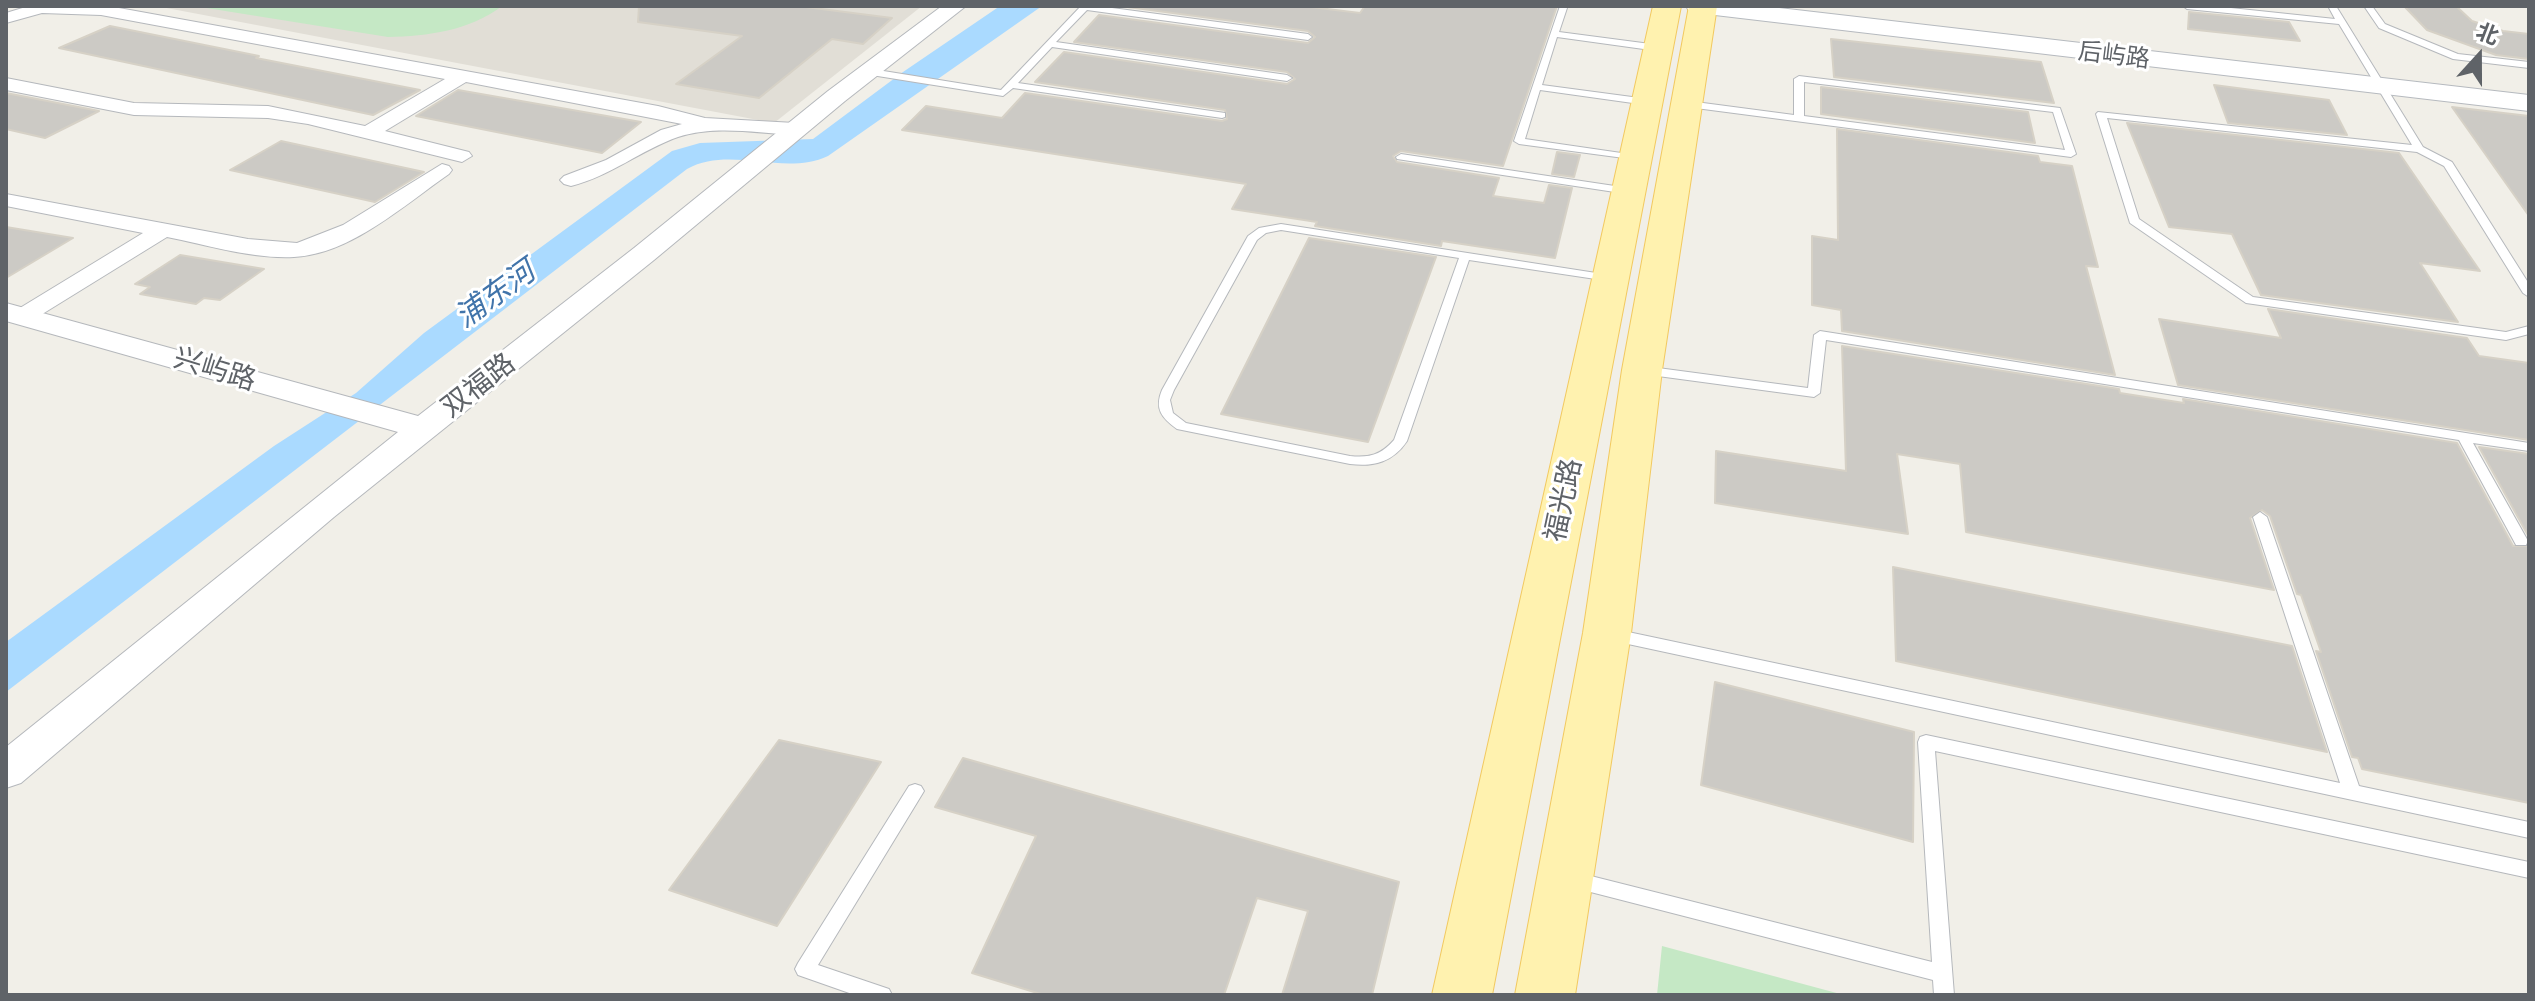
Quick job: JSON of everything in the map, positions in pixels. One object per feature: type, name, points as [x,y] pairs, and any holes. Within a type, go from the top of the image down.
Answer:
[{"type":"main road","name":"后屿路","points":[[1702,6],[2379,80],[2529,90]]},
{"type":"main road","name":"福光路","points":[[1462,995],[1632,175],[1667,103],[1702,6]]},
{"type":"main road","name":"后屿路","points":[[1780,6],[2379,80],[2529,103]]},
{"type":"main road","name":"福光路","points":[[1545,995],[1607,633],[1642,370],[1667,103],[1662,27]]},
{"type":"street","name":"双福路","points":[[6,771],[422,428],[755,164],[865,71],[956,6]]},
{"type":"street","points":[[6,18],[41,8],[101,10],[658,112],[705,124],[790,133]]},
{"type":"street","points":[[367,133],[463,76]]},
{"type":"street","points":[[6,84],[134,109],[268,112],[462,156]]},
{"type":"street","points":[[571,180],[613,164],[668,134],[705,124]]},
{"type":"street","points":[[6,200],[272,248],[311,248],[347,231],[442,170]]},
{"type":"street","points":[[14,314],[163,230]]},
{"type":"street","name":"兴屿路","points":[[14,314],[422,428]]},
{"type":"lane","points":[[2187,6],[2343,22]]},
{"type":"lane","points":[[2332,6],[2419,149]]},
{"type":"lane","points":[[2368,6],[2382,26],[2456,57],[2529,65]]},
{"type":"lane","points":[[865,71],[1003,93],[1085,7],[1308,37]]},
{"type":"lane","points":[[1563,8],[1519,141],[1632,175]]},
{"type":"lane","points":[[1554,34],[1662,27]]},
{"type":"lane","points":[[1049,44],[1287,78]]},
{"type":"lane","points":[[1537,87],[2071,154],[2057,110],[2042,108],[1799,79],[1799,119]]},
{"type":"lane","points":[[1011,85],[1222,115]]},
{"type":"lane","points":[[2529,293],[2448,164],[2419,149],[2101,114],[2134,221],[2250,300],[2506,336],[2529,330]]},
{"type":"lane","points":[[1401,157],[1632,175]]},
{"type":"lane","points":[[1465,256],[1400,441],[1387,456],[1376,461],[1350,460],[1182,426],[1167,415],[1164,400],[1168,390],[1252,238],[1263,230],[1281,227],[1609,278]]},
{"type":"lane","points":[[1642,370],[1814,393],[1820,335],[2529,447]]},
{"type":"lane","points":[[2463,436],[2521,541]]},
{"type":"lane","points":[[2260,517],[2352,792]]},
{"type":"lane","points":[[1607,633],[2529,830]]},
{"type":"lane","points":[[1944,995],[1926,742],[2529,870]]},
{"type":"lane","points":[[882,995],[805,969],[915,791]]},
{"type":"lane","points":[[1563,877],[1942,973]]},
{"type":"shaded area","points":[[156,6],[922,6],[774,123]]},
{"type":"green space","points":[[194,6],[502,6],[462,27],[388,37]]},
{"type":"green space","points":[[1662,946],[1844,995],[1657,995]]},
{"type":"water","name":"浦东河","points":[[1000,6],[1042,6],[828,156],[793,164],[721,160],[704,162],[687,169],[6,692],[6,642],[274,446],[356,393],[424,333],[672,151],[700,143],[813,139],[903,72]]},
{"type":"building","points":[[639,6],[798,6],[892,18],[863,44],[832,39],[759,98],[676,84],[742,36],[638,22]]},
{"type":"building","points":[[1120,6],[1303,6],[1360,13],[1365,6],[1557,6],[1503,166],[1401,151],[1393,156],[1397,162],[1499,178],[1493,196],[1544,203],[1549,185],[1572,188],[1555,258],[1442,241],[1441,246],[1315,226],[1317,222],[1232,209],[1246,184],[902,130],[926,106],[1002,118],[1025,93],[1222,121],[1227,119],[1225,110],[1035,82],[1064,52],[1287,84],[1295,79],[1287,72],[1074,42],[1099,15],[1308,43],[1315,37],[1308,31]]},
{"type":"building","points":[[2404,6],[2456,6],[2472,21],[2503,31],[2529,34],[2529,59],[2496,55],[2427,30]]},
{"type":"building","points":[[2189,12],[2289,22],[2300,41],[2188,29]]},
{"type":"building","points":[[110,26],[420,90],[373,115],[59,48]]},
{"type":"building","points":[[1831,39],[2041,62],[2054,103],[1834,77]]},
{"type":"building","points":[[2214,85],[2329,100],[2347,135],[2228,123]]},
{"type":"building","points":[[1821,87],[2028,112],[2035,143],[1821,114]]},
{"type":"building","points":[[458,90],[641,122],[602,153],[416,116]]},
{"type":"building","points":[[6,93],[99,111],[45,138],[6,129]]},
{"type":"building","points":[[2452,107],[2529,116],[2529,216]]},
{"type":"building","points":[[2127,123],[2399,153],[2480,271],[2420,263],[2458,322],[2261,295],[2232,234],[2169,227]]},
{"type":"building","points":[[1837,129],[2038,156],[2040,162],[2072,166],[2098,267],[2086,266],[2115,375],[1842,331],[1841,310],[1812,305],[1812,236],[1838,240]]},
{"type":"building","points":[[281,141],[424,172],[375,202],[230,170]]},
{"type":"building","points":[[1557,152],[1580,155],[1574,177],[1552,174]]},
{"type":"building","points":[[6,227],[73,238],[6,278]]},
{"type":"building","points":[[1309,238],[1436,257],[1368,442],[1221,414]]},
{"type":"building","points":[[180,255],[264,269],[220,300],[204,298],[196,304],[140,294],[150,287],[135,284]]},
{"type":"building","points":[[2268,309],[2467,338],[2479,356],[2529,363],[2529,440],[2178,385],[2159,319],[2281,338]]},
{"type":"building","points":[[1842,346],[2119,389],[2120,393],[2184,403],[2183,399],[2457,443],[2513,546],[2529,546],[2529,803],[2362,769],[2358,758],[2352,757],[2316,651],[2321,652],[2301,595],[2297,594],[2270,516],[2262,510],[2250,518],[2274,590],[1966,532],[1960,464],[1897,454],[1908,534],[1715,503],[1716,451],[1846,471]]},
{"type":"building","points":[[2479,447],[2529,454],[2529,537]]},
{"type":"building","points":[[1893,567],[2292,646],[2327,752],[1896,661]]},
{"type":"building","points":[[1715,682],[1914,732],[1913,842],[1701,785]]},
{"type":"building","points":[[779,740],[881,762],[777,926],[669,890]]},
{"type":"building","points":[[963,758],[1399,882],[1372,995],[1282,995],[1308,911],[1257,898],[1224,995],[1044,995],[972,973],[1036,836],[935,807]]}]
